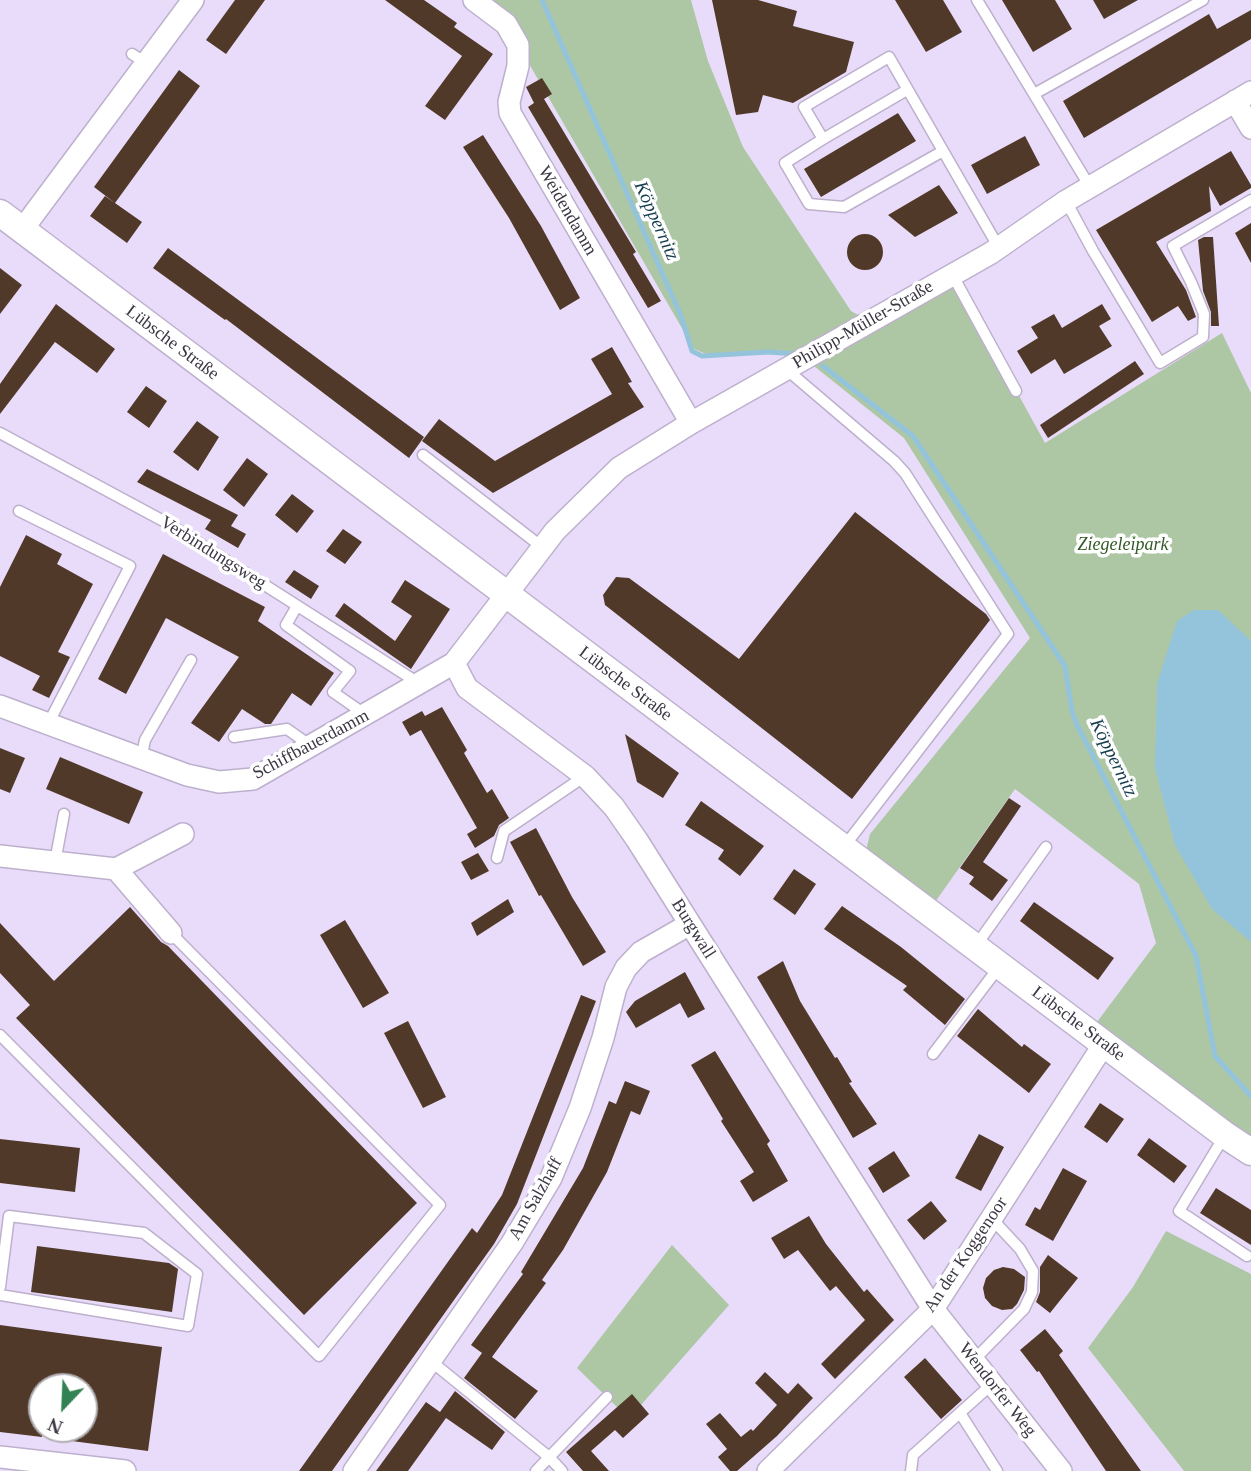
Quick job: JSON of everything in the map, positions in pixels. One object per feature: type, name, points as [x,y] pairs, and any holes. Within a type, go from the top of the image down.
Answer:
[{"type":"street","points":[[22,230],[139,59],[192,0]]},
{"type":"street","name":"Weidendamm","points":[[474,0],[506,24],[517,45],[518,66],[509,102],[510,113],[691,423]]},
{"type":"street","points":[[1243,96],[1251,128]]},
{"type":"street","name":"Philipp-Müller-Straße","points":[[507,595],[555,531],[619,468],[691,423],[999,248],[1066,201],[1243,96]]},
{"type":"street","name":"Lübsche Straße","points":[[0,213],[1251,1152]]},
{"type":"street","points":[[454,663],[507,595]]},
{"type":"street","name":"Schiffbauerdamm","points":[[0,706],[187,775],[219,782],[253,779],[454,663]]},
{"type":"street","name":"Burgwall","points":[[454,663],[467,688],[585,776],[614,807],[933,1309]]},
{"type":"street","points":[[0,856],[116,869],[183,834]]},
{"type":"street","points":[[116,869],[171,933]]},
{"type":"street","name":"Am Salzhaff","points":[[354,1471],[432,1362],[512,1243],[551,1178],[580,1108],[616,987],[626,968],[641,952],[691,925]]},
{"type":"street","name":"An der Koggenoor","points":[[768,1471],[933,1309],[1104,1044]]},
{"type":"street","name":"Wendorfer Weg","points":[[933,1309],[1061,1471]]},
{"type":"street","points":[[0,1457],[85,1469],[125,1471]]},
{"type":"lane","points":[[977,0],[1090,187]]},
{"type":"lane","points":[[1034,94],[1203,0]]},
{"type":"lane","points":[[823,139],[804,107],[889,57],[999,248]]},
{"type":"lane","points":[[907,90],[785,163],[809,204],[844,206],[943,151]]},
{"type":"lane","points":[[1066,201],[1160,363],[1203,337],[1204,314],[1173,246],[1251,200]]},
{"type":"lane","points":[[952,274],[1016,391]]},
{"type":"lane","points":[[803,359],[905,473],[1008,634],[843,848]]},
{"type":"lane","name":"Verbindungsweg","points":[[0,433],[169,524],[420,684]]},
{"type":"lane","points":[[423,455],[542,547]]},
{"type":"lane","points":[[19,511],[130,566],[48,724]]},
{"type":"lane","points":[[298,606],[286,625],[350,671],[333,692],[366,715]]},
{"type":"lane","points":[[141,759],[145,740],[191,660]]},
{"type":"lane","points":[[234,737],[288,729],[311,746]]},
{"type":"lane","points":[[497,858],[504,831],[585,776]]},
{"type":"lane","points":[[55,862],[64,814]]},
{"type":"lane","points":[[975,947],[1046,846]]},
{"type":"lane","points":[[0,1035],[319,1356],[440,1205],[171,933]]},
{"type":"lane","points":[[933,1054],[1000,966]]},
{"type":"lane","points":[[1225,1135],[1179,1212],[1247,1256]]},
{"type":"lane","points":[[0,1287],[5,1215],[144,1233],[197,1274],[188,1326],[0,1295]]},
{"type":"lane","points":[[973,1361],[1024,1309],[1032,1292],[1033,1271],[1020,1249],[992,1219]]},
{"type":"lane","points":[[432,1362],[549,1457],[562,1471]]},
{"type":"lane","points":[[911,1471],[913,1455],[992,1384]]},
{"type":"lane","points":[[536,1471],[607,1397]]},
{"type":"lane","points":[[960,1413],[997,1471]]},
{"type":"green space","name":"Ziegeleipark","points":[[474,0],[691,0],[708,61],[743,147],[851,311],[869,321],[952,274],[1045,443],[1222,333],[1251,393],[1251,1138],[1097,1022],[1156,943],[1139,884],[1015,789],[928,912],[863,863],[870,834],[1030,638],[904,438],[804,358],[776,350],[706,354],[694,349],[506,24]]},
{"type":"green space","points":[[1166,1231],[1251,1274],[1251,1471],[1184,1471],[1088,1348],[1133,1287]]},
{"type":"green space","points":[[672,1245],[729,1305],[641,1405],[617,1407],[577,1368]]},
{"type":"water","points":[[1194,610],[1218,610],[1251,641],[1251,942],[1212,909],[1175,845],[1155,768],[1157,684],[1177,621]]},
{"type":"building","points":[[235,0],[265,0],[226,54],[206,40]]},
{"type":"building","points":[[385,0],[424,0],[457,23],[454,27],[493,54],[445,120],[425,106],[462,56]]},
{"type":"building","points":[[712,0],[758,0],[797,11],[793,26],[854,42],[846,72],[793,103],[763,95],[758,112],[736,115]]},
{"type":"building","points":[[895,0],[943,0],[962,32],[926,52]]},
{"type":"building","points":[[1002,0],[1055,0],[1072,29],[1033,52]]},
{"type":"building","points":[[1093,0],[1138,0],[1104,19]]},
{"type":"building","points":[[1251,10],[1251,39],[1084,138],[1063,101],[1209,14],[1217,29]]},
{"type":"building","points":[[179,70],[200,86],[115,203],[94,187]]},
{"type":"building","points":[[542,78],[552,94],[544,99],[636,252],[633,254],[661,301],[648,308],[528,107],[534,103],[526,87]]},
{"type":"building","points":[[898,113],[916,141],[821,197],[804,169]]},
{"type":"building","points":[[483,135],[541,226],[580,298],[560,310],[509,218],[463,147]]},
{"type":"building","points":[[1025,136],[1040,165],[987,194],[971,165]]},
{"type":"building","points":[[1231,151],[1251,188],[1220,206],[1209,186],[1211,211],[1156,242],[1186,290],[1196,317],[1188,321],[1178,306],[1152,322],[1096,230]]},
{"type":"building","points":[[939,185],[958,213],[915,237],[888,215]]},
{"type":"building","points":[[105,196],[142,222],[127,243],[90,216]]},
{"type":"building","points":[[1251,223],[1251,263],[1235,233]]},
{"type":"building","points":[[865,234],[878,239],[883,252],[878,265],[865,270],[852,265],[847,252],[852,239]]},
{"type":"building","points":[[1213,237],[1219,326],[1211,326],[1211,312],[1203,291],[1198,240]]},
{"type":"building","points":[[168,248],[424,437],[409,458],[226,319],[153,268]]},
{"type":"building","points":[[0,268],[22,285],[0,314]]},
{"type":"building","points":[[56,304],[115,349],[97,373],[55,342],[0,414],[0,384]]},
{"type":"building","points":[[1102,304],[1111,319],[1099,326],[1112,346],[1064,374],[1055,359],[1031,374],[1017,351],[1038,338],[1031,327],[1054,314],[1062,328]]},
{"type":"building","points":[[612,347],[632,382],[628,383],[644,407],[493,493],[422,441],[439,419],[495,461],[612,394],[591,359]]},
{"type":"building","points":[[1135,361],[1144,374],[1048,438],[1040,425]]},
{"type":"building","points":[[146,386],[167,401],[149,428],[127,412]]},
{"type":"building","points":[[197,421],[219,437],[198,471],[173,452]]},
{"type":"building","points":[[247,458],[268,474],[244,507],[223,490]]},
{"type":"building","points":[[147,469],[238,515],[231,526],[246,534],[238,548],[205,529],[211,520],[137,482]]},
{"type":"building","points":[[292,494],[314,511],[297,533],[275,515]]},
{"type":"building","points":[[855,512],[986,614],[990,620],[852,799],[605,605],[603,595],[616,577],[629,578],[739,659]]},
{"type":"building","points":[[343,529],[362,542],[345,564],[326,551]]},
{"type":"building","points":[[26,535],[62,554],[57,564],[93,584],[58,652],[70,657],[49,698],[32,690],[40,676],[0,656],[0,587]]},
{"type":"building","points":[[163,554],[265,607],[258,621],[334,673],[311,706],[292,693],[271,724],[265,724],[242,709],[219,742],[191,723],[239,657],[166,618],[126,694],[98,679]]},
{"type":"building","points":[[294,570],[319,586],[311,599],[285,582]]},
{"type":"building","points":[[405,580],[450,609],[411,669],[335,616],[344,603],[395,641],[412,616],[391,602]]},
{"type":"building","points":[[442,707],[467,750],[464,753],[487,793],[492,789],[509,818],[499,825],[494,836],[475,848],[467,834],[477,828],[421,730],[410,736],[402,722],[422,711],[425,716]]},
{"type":"building","points":[[625,734],[679,773],[663,798],[637,782]]},
{"type":"building","points":[[0,748],[25,758],[10,793],[0,789]]},
{"type":"building","points":[[60,757],[143,792],[129,824],[46,789]]},
{"type":"building","points":[[1009,798],[1021,806],[983,862],[1008,880],[992,901],[969,884],[974,877],[960,868]]},
{"type":"building","points":[[701,801],[764,846],[740,876],[718,859],[724,850],[685,825]]},
{"type":"building","points":[[536,828],[572,897],[606,952],[583,966],[541,895],[539,896],[510,842]]},
{"type":"building","points":[[478,853],[489,871],[471,880],[461,862]]},
{"type":"building","points":[[794,869],[816,884],[795,915],[773,899]]},
{"type":"building","points":[[508,899],[514,912],[477,936],[471,923]]},
{"type":"building","points":[[1034,902],[1114,958],[1098,980],[1020,921]]},
{"type":"building","points":[[842,906],[901,947],[965,999],[945,1025],[903,990],[907,986],[824,929]]},
{"type":"building","points":[[130,907],[161,942],[168,946],[417,1203],[304,1315],[16,1018],[30,1005],[0,973],[0,923],[54,981]]},
{"type":"building","points":[[345,920],[389,993],[363,1008],[320,935]]},
{"type":"building","points":[[783,961],[800,1001],[877,1124],[853,1138],[757,977]]},
{"type":"building","points":[[685,972],[705,1009],[688,1018],[680,1003],[636,1028],[626,1012],[635,1001]]},
{"type":"building","points":[[581,995],[596,1001],[517,1204],[494,1244],[332,1471],[299,1471],[472,1228],[477,1233],[502,1195]]},
{"type":"building","points":[[978,1009],[1022,1047],[1024,1044],[1051,1064],[1029,1093],[957,1036]]},
{"type":"building","points":[[408,1021],[446,1097],[423,1108],[384,1033]]},
{"type":"building","points":[[715,1051],[770,1141],[767,1144],[788,1181],[753,1202],[740,1181],[754,1172],[721,1121],[723,1119],[691,1065]]},
{"type":"building","points":[[625,1081],[650,1091],[640,1115],[631,1111],[607,1172],[563,1250],[542,1280],[546,1283],[492,1357],[538,1391],[515,1419],[464,1378],[482,1353],[471,1345],[523,1274],[521,1272],[583,1168],[609,1101],[616,1104]]},
{"type":"building","points":[[1100,1103],[1124,1119],[1107,1143],[1084,1127]]},
{"type":"building","points":[[979,1134],[1004,1147],[981,1191],[955,1178]]},
{"type":"building","points":[[1149,1138],[1187,1166],[1174,1183],[1137,1155]]},
{"type":"building","points":[[0,1139],[80,1148],[75,1192],[0,1183]]},
{"type":"building","points":[[894,1151],[910,1176],[883,1193],[868,1168]]},
{"type":"building","points":[[1063,1168],[1087,1181],[1053,1241],[1025,1225],[1035,1207],[1040,1210]]},
{"type":"building","points":[[1216,1188],[1251,1210],[1251,1245],[1200,1213]]},
{"type":"building","points":[[931,1201],[947,1221],[924,1240],[907,1220]]},
{"type":"building","points":[[809,1216],[826,1244],[864,1292],[867,1289],[894,1320],[835,1379],[821,1364],[865,1320],[836,1286],[830,1291],[798,1250],[784,1259],[771,1238]]},
{"type":"building","points":[[37,1246],[169,1263],[178,1269],[172,1312],[31,1292]]},
{"type":"building","points":[[1048,1255],[1078,1278],[1050,1313],[1036,1302],[1040,1292],[1040,1267]]},
{"type":"building","points":[[1003,1267],[1014,1269],[1025,1277],[1024,1290],[1017,1304],[1012,1309],[1002,1310],[992,1306],[985,1298],[983,1288],[986,1278],[994,1270]]},
{"type":"building","points":[[0,1325],[162,1347],[148,1451],[87,1443],[98,1443],[98,1373],[28,1373],[28,1435],[0,1432]]},
{"type":"building","points":[[1045,1329],[1063,1351],[1059,1355],[1141,1471],[1106,1471],[1039,1371],[1037,1372],[1020,1350]]},
{"type":"building","points":[[925,1358],[962,1400],[941,1419],[904,1377]]},
{"type":"building","points":[[765,1372],[788,1394],[798,1383],[813,1398],[777,1436],[737,1471],[730,1471],[718,1457],[727,1449],[706,1424],[720,1413],[741,1437],[751,1429],[753,1431],[777,1405],[755,1383]]},
{"type":"building","points":[[455,1391],[505,1432],[492,1450],[446,1418],[408,1471],[376,1471],[426,1402],[440,1412]]},
{"type":"building","points":[[632,1394],[649,1414],[623,1438],[615,1430],[591,1451],[609,1471],[583,1471],[566,1452]]},
{"type":"waterway","name":"Köppernitz","points":[[542,0],[681,316],[692,351],[702,356],[768,352],[798,354]]},
{"type":"waterway","name":"Köppernitz","points":[[823,366],[913,436],[1065,666],[1072,711],[1077,725],[1196,956],[1215,1056],[1251,1096]]}]
